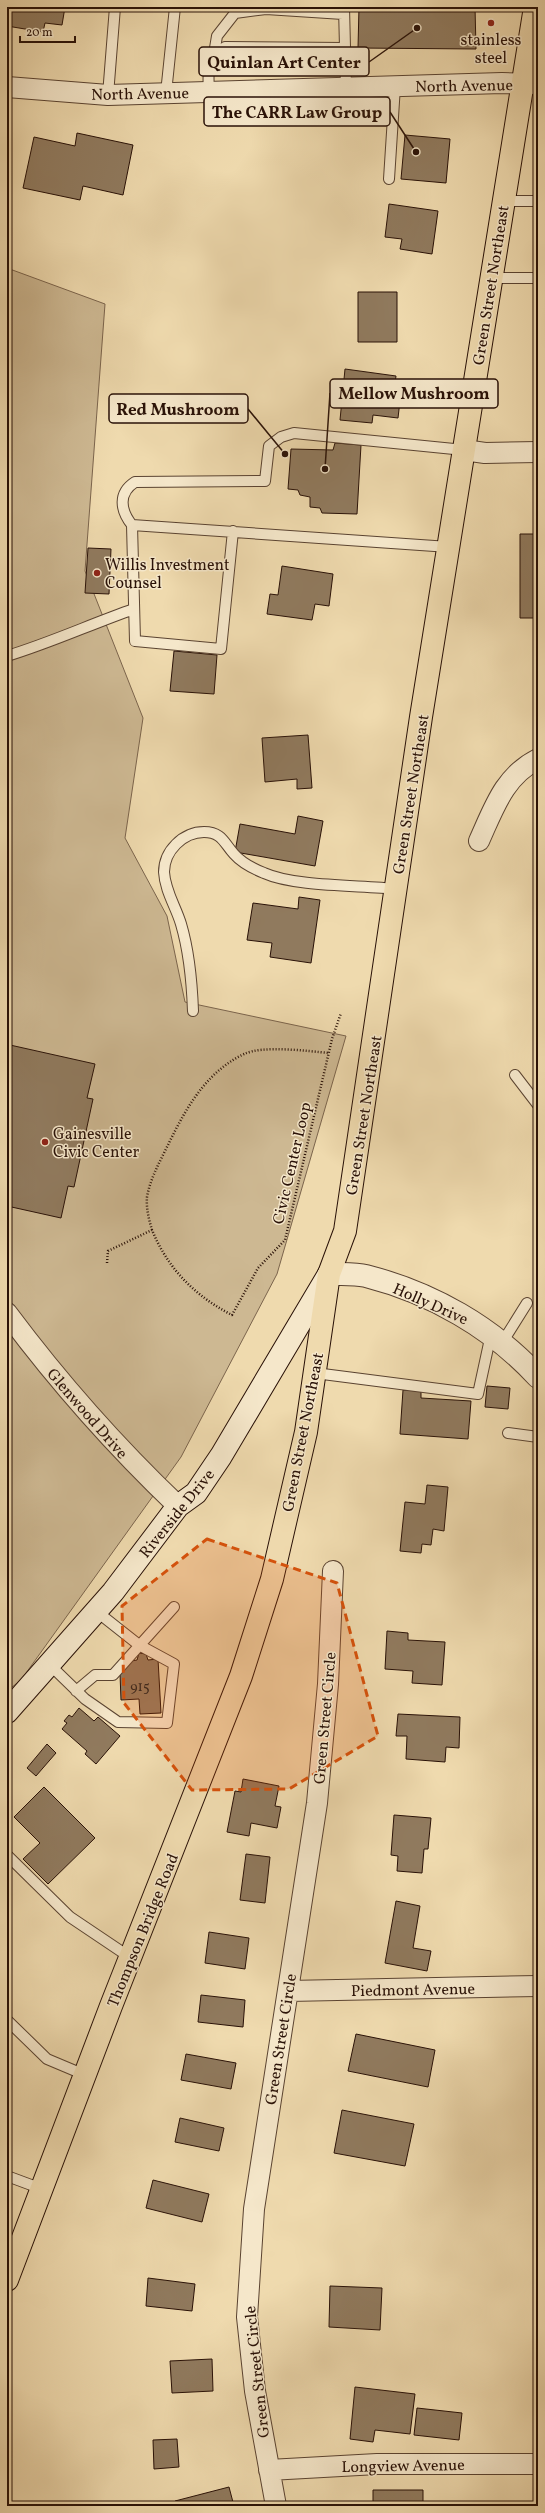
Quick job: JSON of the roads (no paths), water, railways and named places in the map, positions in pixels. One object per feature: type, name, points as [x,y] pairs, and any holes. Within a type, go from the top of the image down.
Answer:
[{"type":"highway","name":"Green Street Northeast","points":[[272,1578],[306,1432],[329,1274],[345,1231],[396,889],[503,200],[530,84],[535,7]]},
{"type":"highway","name":"Thompson Bridge Road","points":[[7,2280],[241,1676],[272,1578]]},
{"type":"main road","name":"Holly Drive","points":[[329,1274],[365,1275],[412,1291],[470,1319],[496,1338],[536,1373]]},
{"type":"main road","name":"Riverside Drive","points":[[7,1712],[96,1611],[178,1506],[196,1493],[221,1456],[329,1274]]},
{"type":"street","name":"North Avenue","points":[[7,87],[108,95],[395,86],[530,84]]},
{"type":"street","points":[[464,450],[485,453],[538,452]]},
{"type":"street","points":[[479,841],[504,787],[522,767],[538,759]]},
{"type":"street","name":"Glenwood Drive","points":[[7,1313],[49,1369],[124,1455],[178,1506]]},
{"type":"street","name":"Green Street Circle","points":[[276,2506],[256,2391],[247,2316],[250,2256],[254,2209],[317,1803],[328,1684],[333,1571]]},
{"type":"street","name":"Piedmont Avenue","points":[[288,1991],[538,1986]]},
{"type":"street","name":"Longview Avenue","points":[[269,2470],[377,2464],[538,2464]]},
{"type":"lane","points":[[108,95],[115,7]]},
{"type":"lane","points":[[166,93],[175,7]]},
{"type":"lane","points":[[209,92],[208,72],[214,54],[217,36],[235,13],[266,9],[344,11],[346,88]]},
{"type":"lane","points":[[214,54],[225,47],[344,48]]},
{"type":"lane","points":[[389,179],[395,86]]},
{"type":"lane","points":[[503,200],[538,201]]},
{"type":"lane","points":[[491,278],[538,278]]},
{"type":"lane","points":[[233,531],[221,649],[135,641],[132,525],[125,516],[121,501],[127,487],[135,482],[265,481],[269,446],[281,437],[294,433],[464,450]]},
{"type":"lane","points":[[132,525],[449,546]]},
{"type":"lane","points":[[7,656],[37,647],[86,626],[134,609]]},
{"type":"lane","points":[[193,1011],[192,990],[181,924],[168,890],[164,872],[167,855],[177,843],[195,832],[213,833],[223,838],[234,854],[247,864],[278,878],[396,889]]},
{"type":"lane","points":[[515,1075],[538,1105]]},
{"type":"lane","points":[[315,1372],[478,1394],[496,1338],[527,1303]]},
{"type":"lane","points":[[508,1433],[538,1437]]},
{"type":"lane","points":[[76,1691],[95,1675],[113,1675],[174,1607]]},
{"type":"lane","points":[[50,1664],[76,1691],[118,1722],[166,1723],[174,1664],[139,1645],[96,1611]]},
{"type":"lane","points":[[7,1855],[70,1917],[131,1958]]},
{"type":"lane","points":[[7,2020],[47,2059],[85,2076]]},
{"type":"lane","points":[[7,2176],[42,2189]]},
{"type":"place","name":"stainless steel","points":[[491,23]]},
{"type":"place","name":"Quinlan Art Center","points":[[417,28]]},
{"type":"place","name":"The CARR Law Group","points":[[416,152]]},
{"type":"place","name":"Red Mushroom","points":[[285,454]]},
{"type":"place","name":"Mellow Mushroom","points":[[325,469]]},
{"type":"place","name":"Willis Investment Counsel","points":[[97,573]]},
{"type":"place","name":"Gainesville Civic Center","points":[[45,1142]]}]
